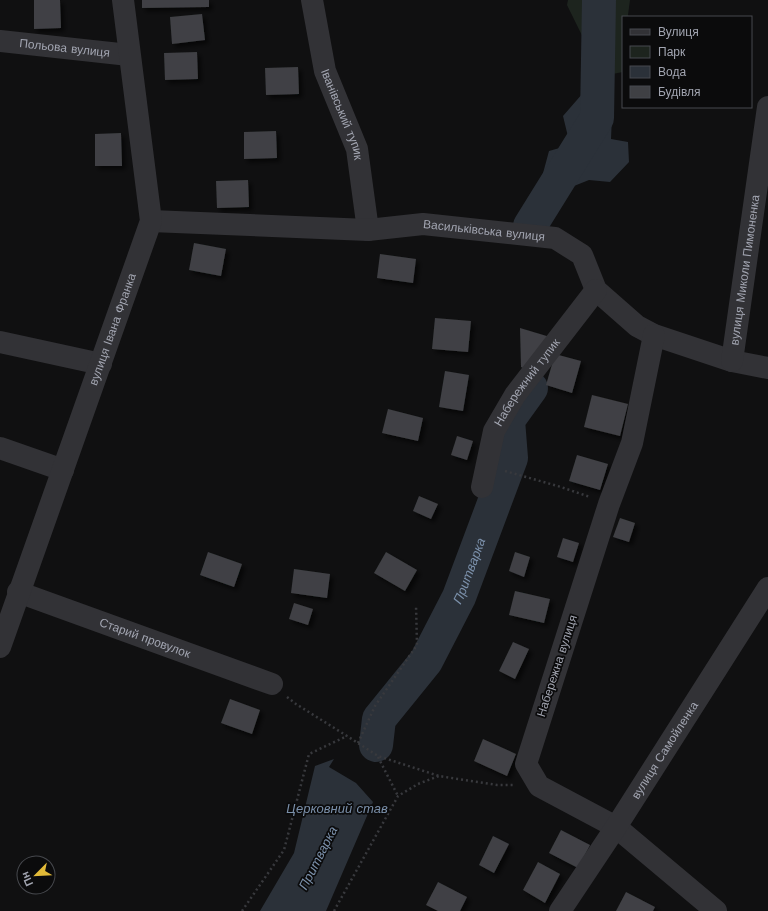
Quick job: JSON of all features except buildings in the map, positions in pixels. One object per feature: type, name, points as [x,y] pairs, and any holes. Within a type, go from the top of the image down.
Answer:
[{"type":"street","name":"вулиця Івана Франка","points":[[0,647],[18,592],[151,221],[123,0]]},
{"type":"street","name":"Іванівський тупик","points":[[312,0],[325,71],[357,149],[368,230]]},
{"type":"street","name":"Польова вулиця","points":[[0,41],[129,55]]},
{"type":"street","name":"вулиця Миколи Пимоненка","points":[[732,361],[768,107]]},
{"type":"street","name":"Васильківська вулиця","points":[[151,221],[368,230],[423,224],[555,238],[582,255],[596,290],[637,326],[654,335],[732,361],[768,368]]},
{"type":"street","name":"Набережний тупик","points":[[482,487],[494,431],[516,395],[596,290]]},
{"type":"street","name":"Набережна вулиця","points":[[539,786],[526,764],[609,504],[632,443],[654,335]]},
{"type":"street","points":[[0,342],[101,364]]},
{"type":"street","points":[[0,448],[63,470]]},
{"type":"street","name":"вулиця Самойленка","points":[[560,911],[616,827],[768,588]]},
{"type":"street","name":"Старий провулок","points":[[18,592],[272,684]]},
{"type":"street","points":[[539,786],[616,827],[716,911]]},
{"type":"path","points":[[514,474],[561,487],[609,504]]},
{"type":"path","points":[[358,743],[375,706],[418,645],[416,605]]},
{"type":"path","points":[[296,704],[378,756],[439,776],[497,785],[539,786]]},
{"type":"path","points":[[242,911],[284,850],[309,754],[347,736]]},
{"type":"path","points":[[378,756],[398,796]]},
{"type":"path","points":[[334,911],[398,796],[418,784],[439,776]]},
{"type":"green space","points":[[568,0],[630,0],[628,16],[622,16],[622,72],[602,76],[567,5]]},
{"type":"water","points":[[583,93],[612,115],[611,139],[628,142],[629,162],[610,182],[589,180],[554,194],[542,177],[549,151],[570,145],[563,116]]},
{"type":"water","name":"Церковний став","points":[[334,759],[329,767],[356,783],[373,802],[326,911],[260,911],[294,853],[315,766]]},
{"type":"waterway","points":[[530,226],[597,118],[599,0]]},
{"type":"waterway","name":"Притварка","points":[[376,745],[379,719],[426,661],[459,597],[511,458],[508,420],[531,388]]}]
